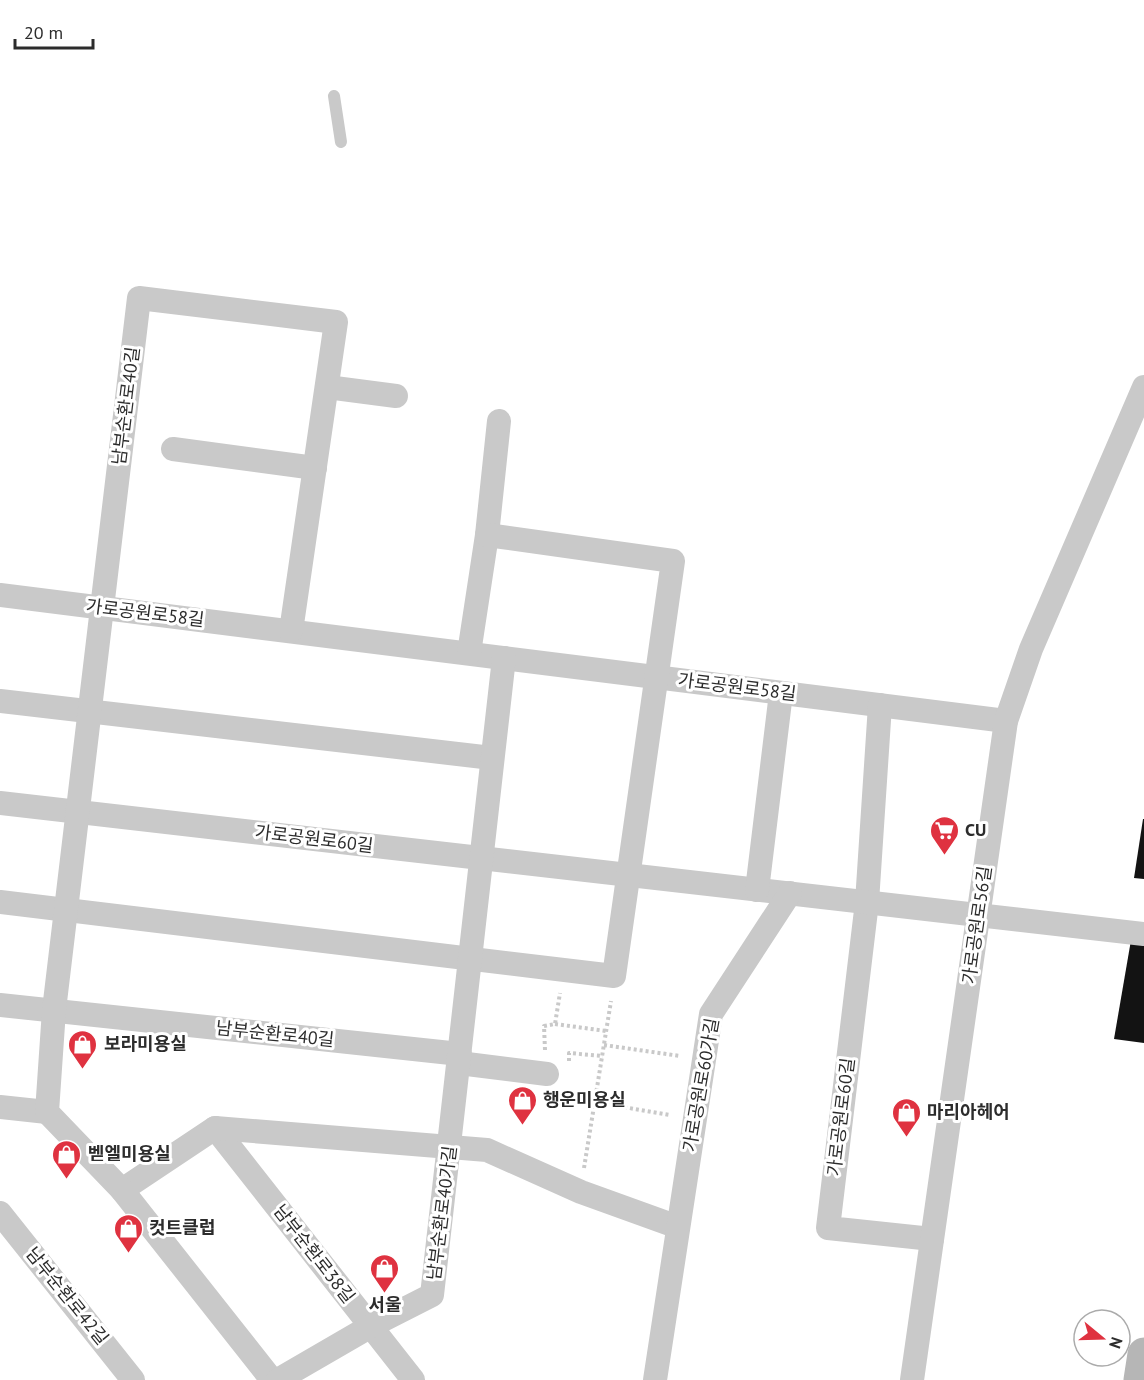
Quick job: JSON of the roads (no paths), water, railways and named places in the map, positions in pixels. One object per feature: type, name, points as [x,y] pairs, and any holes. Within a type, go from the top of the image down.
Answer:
[{"type":"main road","points":[[1140,1380],[1144,1354]]},
{"type":"street","name":"남부순환로40길","points":[[47,1112],[54,1010],[139,298],[336,322],[327,387]]},
{"type":"street","points":[[291,631],[327,387],[396,396]]},
{"type":"street","name":"가로공원로56길","points":[[912,1380],[1006,721],[1031,649],[1144,387]]},
{"type":"street","points":[[469,653],[487,536],[499,421]]},
{"type":"street","points":[[173,449],[315,468]]},
{"type":"street","points":[[0,902],[614,976],[673,561],[487,536]]},
{"type":"street","name":"가로공원로58길","points":[[0,595],[1006,721]]},
{"type":"street","name":"남부순환로40가길","points":[[278,1380],[371,1326],[432,1295],[504,658]]},
{"type":"street","points":[[757,890],[781,693]]},
{"type":"street","points":[[0,701],[492,758]]},
{"type":"street","name":"가로공원로60길","points":[[880,705],[867,902],[828,1228],[932,1239]]},
{"type":"street","name":"가로공원로60길","points":[[0,803],[1144,934]]},
{"type":"street","name":"가로공원로60가길","points":[[655,1380],[711,1014],[790,893]]},
{"type":"street","name":"남부순환로40길","points":[[0,1005],[460,1058]]},
{"type":"street","points":[[460,1058],[546,1067]]},
{"type":"street","points":[[0,1107],[47,1112],[122,1190],[272,1380]]},
{"type":"street","points":[[122,1190],[215,1128],[487,1150],[581,1192],[678,1227]]},
{"type":"street","name":"남부순환로38길","points":[[215,1128],[413,1380]]},
{"type":"street","name":"남부순환로42길","points":[[0,1213],[133,1380]]},
{"type":"lane","points":[[334,96],[341,142]]},
{"type":"place","name":"CU","points":[[944,856]]},
{"type":"place","name":"보라미용실","points":[[83,1070]]},
{"type":"place","name":"행운미용실","points":[[522,1126]]},
{"type":"place","name":"마리아헤어","points":[[906,1138]]},
{"type":"place","name":"벧엘미용실","points":[[67,1180]]},
{"type":"place","name":"컷트클럽","points":[[128,1254]]},
{"type":"place","name":"서울","points":[[385,1294]]}]
